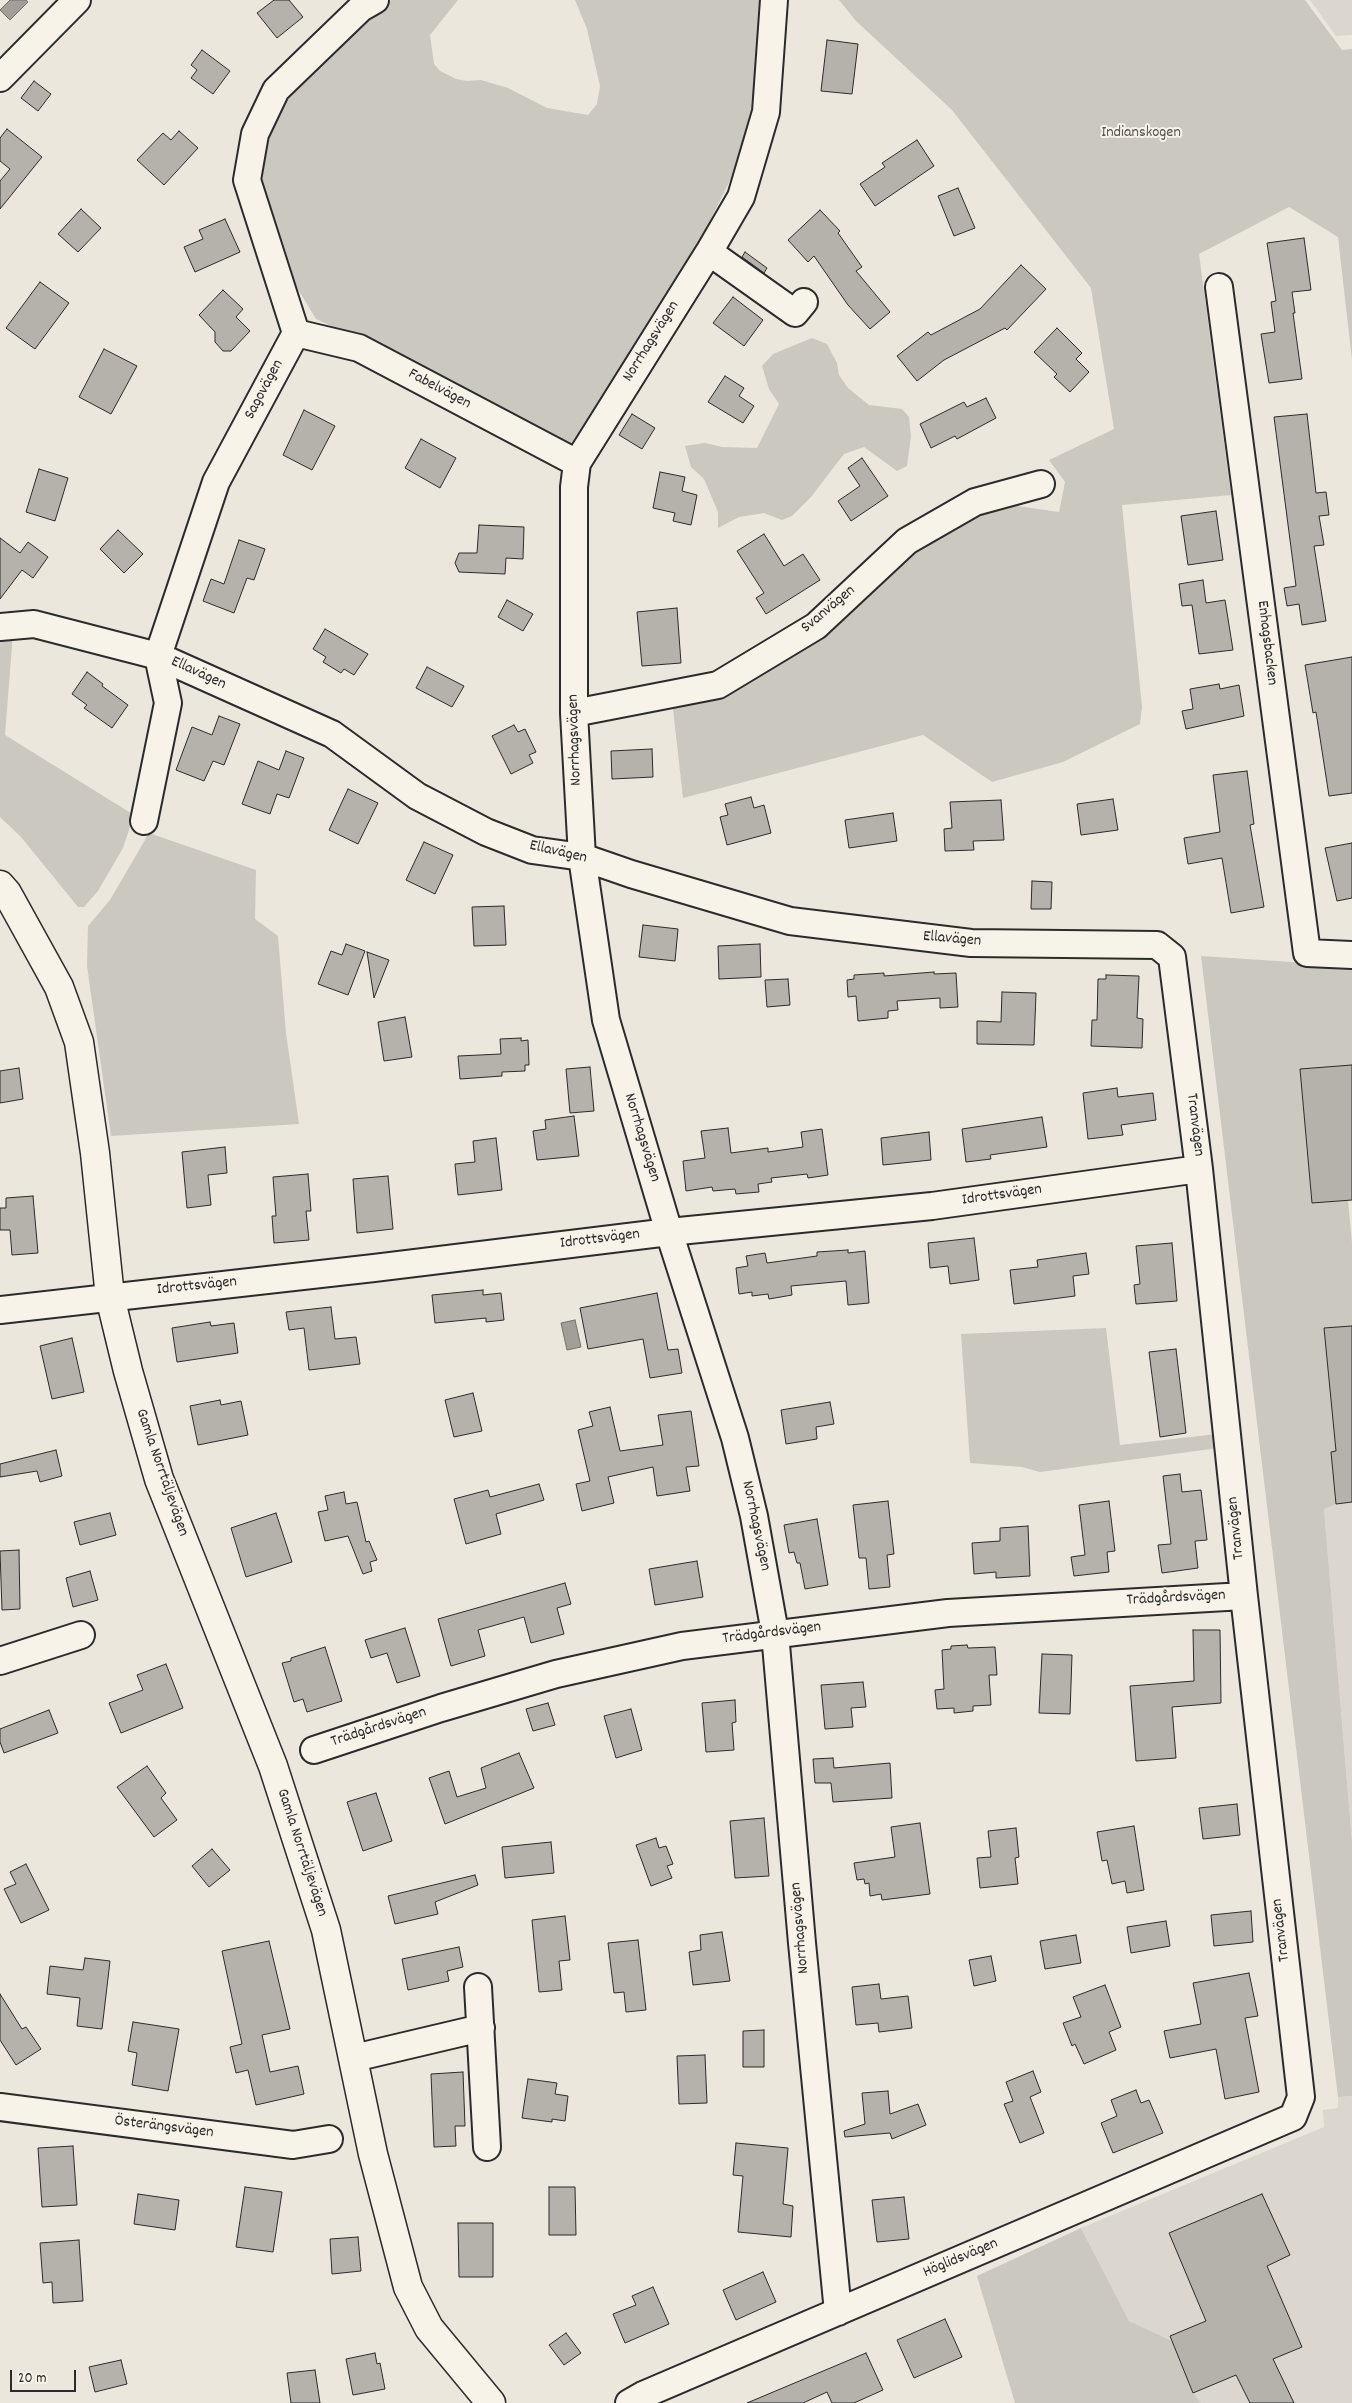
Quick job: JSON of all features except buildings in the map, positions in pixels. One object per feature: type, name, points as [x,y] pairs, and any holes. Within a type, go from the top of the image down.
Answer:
[{"type":"street","points":[[0,78],[77,0]]},
{"type":"street","points":[[296,333],[247,180],[255,134],[276,90],[361,8],[374,0]]},
{"type":"street","name":"Norrhagsvägen","points":[[774,0],[766,112],[741,197],[709,252],[577,463],[574,488],[574,713],[582,857],[606,1020],[669,1232],[735,1438],[754,1516],[776,1633],[803,1952],[838,2312]]},
{"type":"street","points":[[709,252],[795,312],[804,302]]},
{"type":"street","name":"Enhagsbacken","points":[[1219,288],[1307,953],[1352,955]]},
{"type":"street","name":"Fabelvägen","points":[[296,333],[359,348],[577,463]]},
{"type":"street","name":"Sagovägen","points":[[158,656],[216,482],[296,333]]},
{"type":"street","name":"Svanvägen","points":[[574,713],[718,685],[816,626],[906,541],[975,502],[1041,484]]},
{"type":"street","name":"Ellavägen","points":[[0,627],[34,624],[158,656],[332,734],[417,796],[486,832],[532,850],[582,857],[631,874],[790,921],[971,943],[1157,945]]},
{"type":"street","points":[[144,821],[168,703],[158,656]]},
{"type":"street","name":"Gamla Norrtäljevägen","points":[[0,886],[7,894],[59,987],[79,1042],[95,1153],[110,1297],[128,1372],[159,1479],[273,1766],[326,1930],[373,2154],[408,2287],[429,2328],[491,2403]]},
{"type":"street","name":"Tranvägen","points":[[1157,945],[1172,957],[1199,1169],[1244,1596],[1301,2096],[1293,2117]]},
{"type":"street","name":"Idrottsvägen","points":[[0,1310],[374,1268],[669,1232],[932,1206],[1199,1169]]},
{"type":"street","name":"Trädgårdsvägen","points":[[314,1750],[440,1708],[556,1674],[682,1646],[948,1613],[1244,1596]]},
{"type":"street","points":[[0,1661],[81,1635]]},
{"type":"street","points":[[478,1987],[487,2147]]},
{"type":"street","points":[[354,2058],[481,2028]]},
{"type":"street","name":"Österängsvägen","points":[[0,2106],[293,2145],[329,2139]]},
{"type":"street","name":"Höglidsvägen","points":[[630,2403],[643,2395],[1293,2117]]},
{"type":"shaded area","points":[[10,0],[26,0],[28,2],[10,20],[0,10]]},
{"type":"shaded area","points":[[1310,0],[1352,0],[1352,35],[1336,36]]},
{"type":"shaded area","points":[[575,1320],[581,1347],[567,1350],[561,1323]]},
{"type":"shaded area","points":[[1352,1450],[1352,1842],[1324,1509],[1336,1503],[1331,1452]]},
{"type":"shaded area","points":[[1352,2096],[1352,2403],[1201,2403],[1193,2393],[1172,2341],[1129,2321],[1081,2228],[1324,2127],[1323,2110],[1338,2108],[1338,2097]]},
{"type":"green space","points":[[392,0],[458,0],[430,35],[434,64],[440,71],[456,79],[467,81],[481,80],[508,88],[547,108],[588,115],[597,104],[600,86],[587,29],[575,0],[764,0],[759,101],[737,166],[696,249],[654,312],[575,443],[566,447],[366,342],[316,319],[296,286],[260,189],[260,162],[275,116],[319,60],[374,10]]},
{"type":"green space","name":"Indianskogen","points":[[839,0],[1305,0],[1342,50],[1352,49],[1352,360],[1338,237],[1289,207],[1199,254],[1231,495],[1122,505],[1142,707],[1140,724],[1063,762],[992,782],[923,735],[683,798],[673,709],[700,701],[895,559],[959,516],[1003,504],[1059,512],[1065,482],[1049,460],[1114,429],[1091,288],[952,110],[856,21]]},
{"type":"green space","points":[[812,338],[827,344],[837,363],[839,375],[848,388],[869,405],[902,409],[909,417],[911,436],[907,466],[897,471],[864,447],[844,454],[811,497],[792,516],[782,520],[764,513],[739,517],[718,528],[718,512],[704,479],[691,467],[685,446],[705,443],[722,447],[757,448],[779,404],[769,389],[762,366],[773,354]]},
{"type":"green space","points":[[13,633],[5,735],[134,815],[123,848],[98,891],[84,907],[78,907],[21,837],[0,817],[0,635]]},
{"type":"green space","points":[[149,833],[256,870],[255,919],[278,936],[286,1033],[299,1124],[111,1136],[87,966],[88,926],[110,900]]},
{"type":"green space","points":[[1201,956],[1352,966],[1352,1065],[1300,1070],[1312,1203],[1348,1200],[1352,1243],[1352,1326],[1324,1329],[1333,1421],[1352,1420],[1352,1450],[1331,1452],[1336,1504],[1324,1509],[1352,1842],[1352,2096],[1338,2097]]},
{"type":"green space","points":[[1106,1328],[1120,1445],[1217,1434],[1218,1448],[1040,1472],[1022,1467],[970,1463],[961,1334]]},
{"type":"green space","points":[[1081,2228],[1129,2321],[1172,2341],[1193,2393],[1201,2403],[1015,2403],[977,2276]]}]
